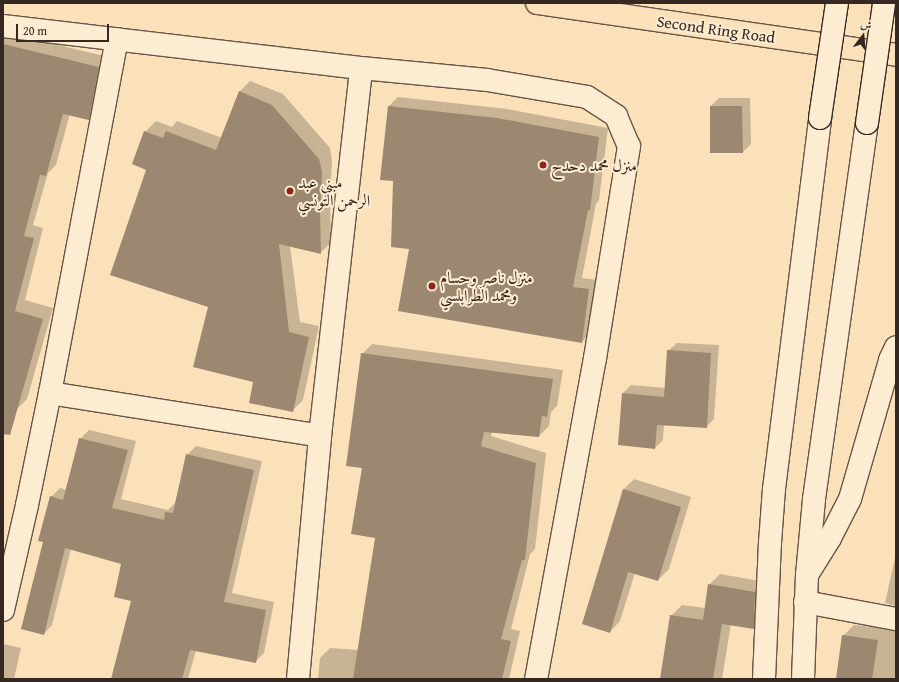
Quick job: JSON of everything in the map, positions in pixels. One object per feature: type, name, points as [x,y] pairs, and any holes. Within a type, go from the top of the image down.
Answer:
[{"type":"highway","name":"Second Ring Road","points":[[536,3],[896,55]]},
{"type":"street","points":[[764,679],[774,489],[820,118],[837,3]]},
{"type":"street","points":[[803,679],[806,575],[814,498],[884,3]]},
{"type":"street","points":[[3,26],[361,68],[487,80],[587,97],[616,116],[629,146],[595,358],[536,679]]},
{"type":"street","points":[[3,610],[29,497],[50,393],[117,39]]},
{"type":"street","points":[[298,679],[320,436],[361,68]]},
{"type":"street","points":[[806,575],[830,538],[850,499],[890,360],[896,347]]},
{"type":"street","points":[[50,393],[320,436]]},
{"type":"street","points":[[805,602],[896,619]]},
{"type":"building","points":[[3,44],[99,67],[89,120],[63,114],[46,176],[40,175],[24,236],[34,238],[15,311],[43,319],[10,435],[3,434]]},
{"type":"building","points":[[239,91],[272,105],[319,159],[322,172],[320,210],[321,254],[279,244],[289,332],[309,337],[293,412],[249,403],[253,382],[193,367],[208,307],[110,275],[146,170],[132,164],[144,131],[163,138],[166,131],[216,150]]},
{"type":"building","points":[[388,106],[497,118],[599,137],[590,210],[588,210],[573,287],[589,289],[582,343],[398,311],[409,249],[391,247],[393,181],[380,180]]},
{"type":"building","points":[[710,106],[742,106],[743,153],[710,153]]},
{"type":"building","points":[[667,350],[711,353],[707,428],[657,425],[655,449],[618,445],[622,393],[664,397]]},
{"type":"building","points":[[361,353],[553,379],[547,417],[542,416],[539,437],[484,432],[481,446],[536,463],[525,560],[522,560],[501,639],[511,641],[502,679],[353,679],[375,538],[351,534],[362,468],[346,466]]},
{"type":"building","points":[[79,438],[128,450],[112,508],[164,520],[165,512],[173,513],[186,454],[254,470],[224,602],[266,610],[256,663],[190,650],[182,679],[111,679],[131,601],[114,597],[121,564],[65,548],[44,635],[21,629],[43,542],[38,541],[50,496],[63,500]]},
{"type":"building","points":[[623,489],[681,507],[658,581],[628,572],[610,633],[582,624]]},
{"type":"building","points":[[708,584],[755,592],[754,629],[722,624],[713,679],[660,679],[670,615],[703,620]]},
{"type":"building","points":[[842,635],[878,640],[872,679],[836,679]]},
{"type":"place","name":"منزل محمد دحدح","points":[[543,165]]},
{"type":"place","name":"مبني عبد الرحمن التونسي","points":[[290,191]]},
{"type":"place","name":"منزل ناصر وحسام ومحمد الطرابلسي","points":[[432,286]]}]
